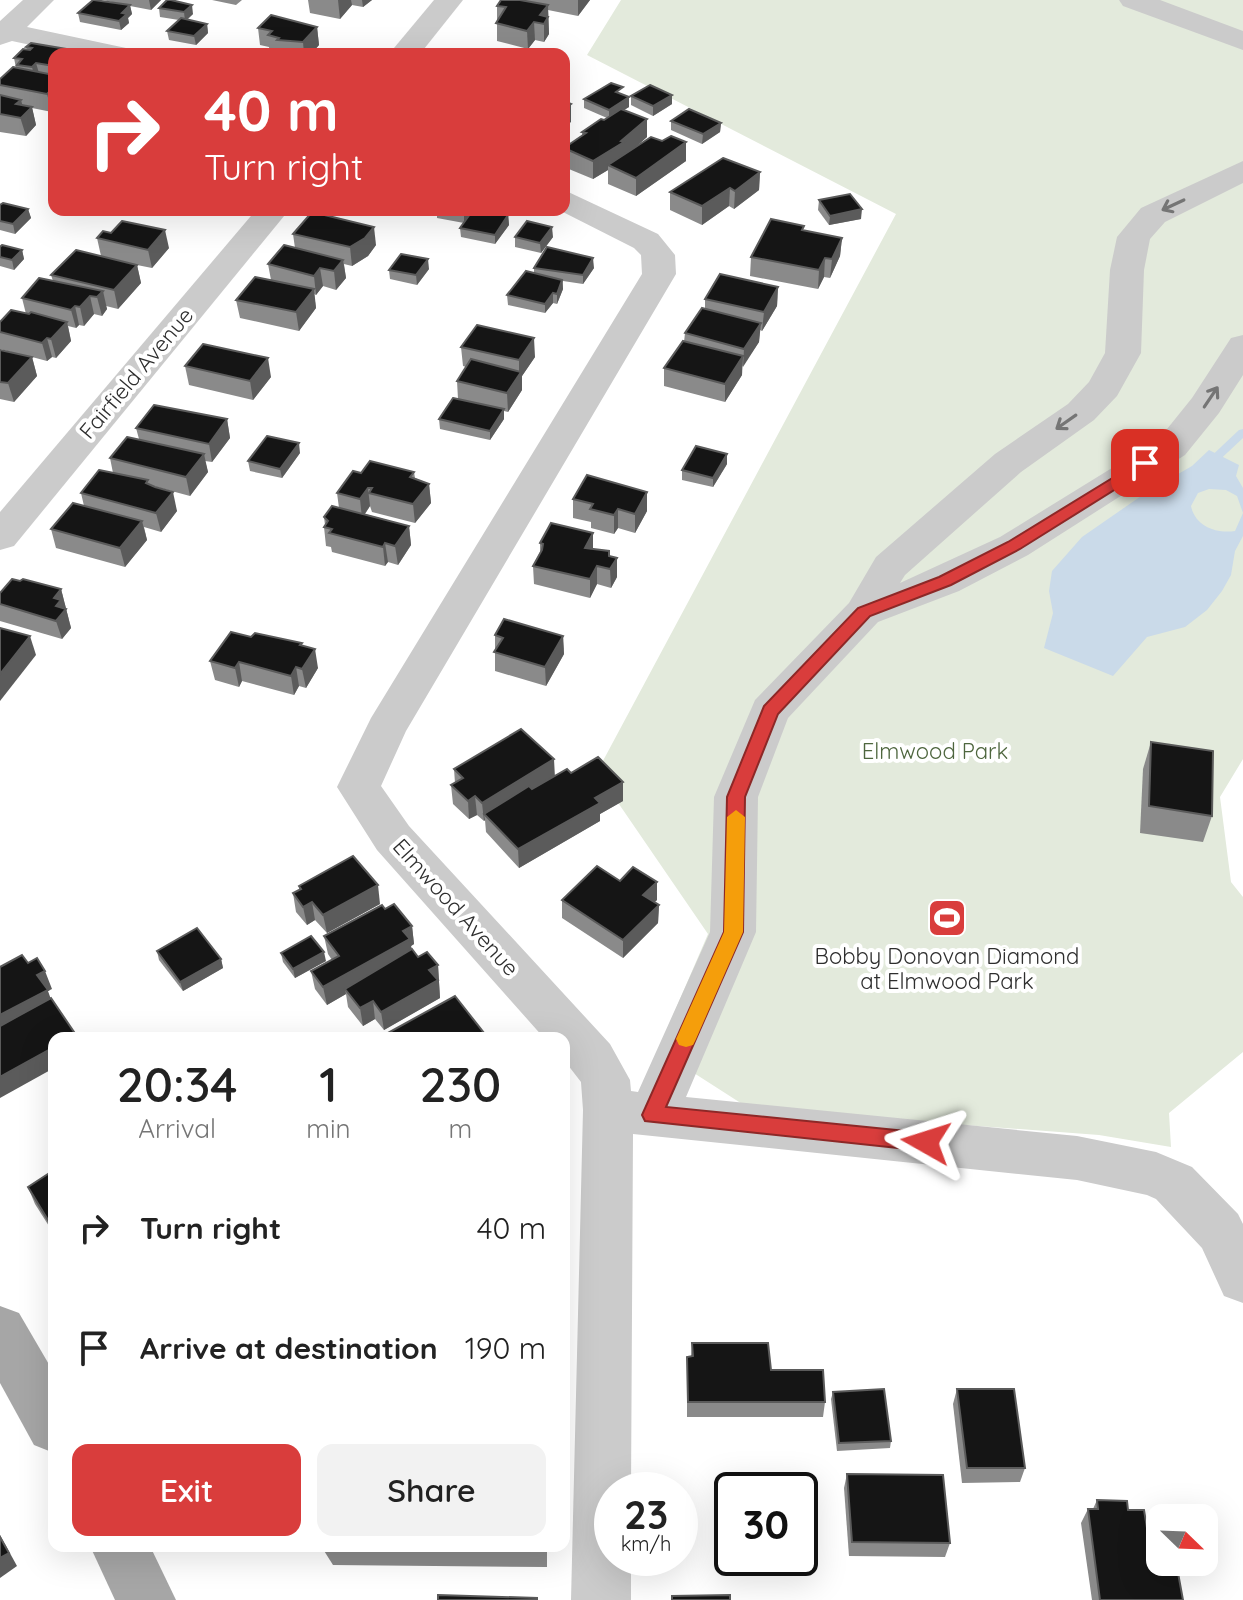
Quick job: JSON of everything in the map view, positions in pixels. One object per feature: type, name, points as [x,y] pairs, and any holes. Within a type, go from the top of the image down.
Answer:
[{"type":"main road","points":[[0,1331],[48,1415]]},
{"type":"main road","points":[[122,1552],[146,1600]]},
{"type":"street","points":[[2,32],[40,0]]},
{"type":"street","points":[[409,48],[449,0]]},
{"type":"street","points":[[1133,0],[1243,41]]},
{"type":"street","points":[[2,32],[84,48]]},
{"type":"street","points":[[1243,171],[1153,215],[1134,237],[1127,270],[1123,353],[1104,388],[1081,412],[1008,463],[890,566],[864,612],[770,711],[736,797],[733,932],[630,1113],[1077,1158],[1156,1174],[1174,1183],[1220,1231],[1243,1279]]},
{"type":"street","name":"Elmwood Avenue","points":[[569,1032],[393,838],[359,787],[386,729],[659,274],[661,260],[646,241],[570,203]]},
{"type":"street","name":"Fairfield Avenue","points":[[0,537],[268,216]]},
{"type":"street","points":[[864,612],[945,581],[1014,546],[1172,447],[1206,405],[1243,346]]},
{"type":"street","name":"Elmwood Avenue","points":[[570,1034],[593,1059],[630,1113],[601,1600]]},
{"type":"green space","name":"Elmwood Park","points":[[621,0],[1243,0],[1243,759],[1220,797],[1231,882],[1243,897],[1243,1052],[1169,1113],[1171,1147],[1099,1135],[750,1109],[658,1050],[708,934],[597,772],[896,214],[587,55]]},
{"type":"water","points":[[1209,450],[1239,465],[1236,476],[1243,488],[1243,513],[1243,536],[1235,551],[1231,575],[1207,610],[1185,627],[1147,637],[1113,676],[1044,648],[1053,613],[1049,591],[1052,571],[1082,537],[1147,492],[1192,466]],"holes":[[[1209,489],[1226,490],[1237,496],[1243,513],[1235,531],[1214,530],[1197,519],[1191,506],[1198,493]]]},
{"type":"building","points":[[93,0],[130,5],[122,13],[127,14],[119,21],[78,13]]},
{"type":"building","points":[[167,0],[192,5],[184,12],[159,8]]},
{"type":"building","points":[[501,0],[548,5],[540,15],[548,17],[544,24],[534,22],[527,31],[496,23],[506,7],[497,6]]},
{"type":"building","points":[[271,15],[317,27],[303,42],[277,40],[279,38],[268,35],[272,31],[258,28]]},
{"type":"building","points":[[181,18],[207,24],[194,36],[167,31]]},
{"type":"building","points":[[31,43],[60,48],[48,48],[48,65],[17,65],[22,59],[14,58],[23,49],[32,48],[26,47]]},
{"type":"building","points":[[13,67],[48,74],[48,93],[0,85],[0,79]]},
{"type":"building","points":[[611,83],[623,87],[616,92],[629,97],[609,110],[584,99]]},
{"type":"building","points":[[650,85],[672,95],[653,106],[631,96]]},
{"type":"building","points":[[0,95],[21,100],[16,104],[32,107],[21,118],[0,114]]},
{"type":"building","points":[[621,109],[647,119],[621,141],[624,142],[593,161],[570,151],[570,144],[586,133],[582,132]]},
{"type":"building","points":[[689,109],[721,123],[703,134],[671,121]]},
{"type":"building","points":[[671,136],[686,142],[636,178],[608,165],[651,137],[662,141]]},
{"type":"building","points":[[723,158],[760,172],[735,191],[730,188],[702,206],[670,192]]},
{"type":"building","points":[[850,194],[862,209],[830,216],[819,200]]},
{"type":"building","points":[[3,203],[28,209],[13,224],[0,221],[0,205]]},
{"type":"building","points":[[309,216],[329,216],[374,227],[365,238],[350,247],[293,234]]},
{"type":"building","points":[[469,216],[507,216],[495,235],[460,228]]},
{"type":"building","points":[[771,219],[804,226],[802,230],[842,238],[832,259],[825,258],[819,270],[751,257]]},
{"type":"building","points":[[122,221],[165,230],[148,250],[97,238],[103,231],[111,233]]},
{"type":"building","points":[[527,221],[552,227],[540,243],[515,237]]},
{"type":"building","points":[[2,245],[22,250],[12,260],[0,257]]},
{"type":"building","points":[[284,245],[343,260],[334,271],[320,268],[314,276],[268,264]]},
{"type":"building","points":[[547,247],[593,258],[583,275],[534,268]]},
{"type":"building","points":[[76,250],[137,265],[114,290],[51,275]]},
{"type":"building","points":[[401,254],[428,259],[416,275],[389,270]]},
{"type":"building","points":[[526,271],[562,280],[557,294],[553,293],[545,304],[507,295]]},
{"type":"building","points":[[720,274],[778,287],[764,312],[705,299]]},
{"type":"building","points":[[255,277],[314,289],[296,312],[236,300]]},
{"type":"building","points":[[39,278],[103,291],[71,310],[22,298]]},
{"type":"building","points":[[702,308],[761,323],[744,349],[685,333]]},
{"type":"building","points":[[11,310],[67,322],[51,339],[47,338],[42,343],[0,332],[0,322]]},
{"type":"building","points":[[477,325],[534,338],[519,360],[461,347]]},
{"type":"building","points":[[683,341],[743,356],[725,384],[664,368]]},
{"type":"building","points":[[203,344],[268,358],[250,381],[185,366]]},
{"type":"building","points":[[0,350],[32,357],[8,383],[0,382]]},
{"type":"building","points":[[471,359],[521,372],[507,393],[457,381]]},
{"type":"building","points":[[453,398],[504,409],[490,431],[439,419]]},
{"type":"building","points":[[154,405],[227,419],[209,444],[136,428]]},
{"type":"building","points":[[267,436],[299,443],[280,469],[248,461]]},
{"type":"building","points":[[127,437],[204,454],[186,477],[110,458]]},
{"type":"building","points":[[696,446],[727,454],[713,478],[682,470]]},
{"type":"building","points":[[370,461],[414,472],[410,477],[429,484],[413,504],[369,493],[372,488],[368,488],[360,499],[337,493],[353,471],[361,473]]},
{"type":"building","points":[[99,470],[148,480],[146,483],[173,492],[156,513],[81,493]]},
{"type":"building","points":[[587,475],[647,492],[635,514],[618,509],[614,515],[590,509],[593,504],[573,499]]},
{"type":"building","points":[[73,503],[142,521],[120,548],[51,529]]},
{"type":"building","points":[[332,506],[409,526],[395,546],[385,543],[383,547],[329,533],[332,529],[324,527],[328,521],[324,517]]},
{"type":"building","points":[[551,523],[593,533],[585,548],[609,551],[609,556],[617,558],[610,569],[597,566],[590,579],[533,566],[542,550],[543,544],[540,543]]},
{"type":"building","points":[[12,579],[61,589],[54,598],[61,600],[56,606],[66,609],[56,621],[0,604],[0,593]]},
{"type":"building","points":[[504,619],[563,636],[545,667],[494,652],[503,638],[495,635]]},
{"type":"building","points":[[0,628],[30,636],[0,674]]},
{"type":"building","points":[[231,632],[251,637],[255,633],[302,643],[300,645],[315,649],[302,669],[296,667],[291,676],[239,662],[235,668],[210,661]]},
{"type":"building","points":[[521,729],[554,759],[482,803],[475,796],[468,801],[451,785],[463,778],[454,769]]},
{"type":"building","points":[[1151,742],[1213,751],[1212,816],[1149,806]]},
{"type":"building","points":[[598,757],[623,782],[595,798],[600,803],[518,849],[484,814],[529,786],[532,789],[567,769],[571,773]]},
{"type":"building","points":[[353,856],[378,885],[323,915],[312,902],[303,907],[293,893],[301,889],[299,886]]},
{"type":"building","points":[[597,866],[620,881],[633,867],[657,882],[643,895],[659,905],[623,940],[562,900]]},
{"type":"building","points":[[394,904],[412,926],[403,931],[410,939],[323,987],[311,971],[339,956],[324,936],[382,905],[385,909]]},
{"type":"building","points":[[197,928],[221,959],[180,982],[157,951]]},
{"type":"building","points":[[311,936],[324,952],[293,969],[281,953]]},
{"type":"building","points":[[412,949],[418,957],[427,952],[438,965],[429,970],[438,980],[381,1012],[373,1001],[360,1008],[345,989]]},
{"type":"building","points":[[22,955],[28,963],[37,958],[45,971],[37,975],[48,990],[0,1015],[0,967]]},
{"type":"building","points":[[455,996],[483,1032],[390,1032]]},
{"type":"building","points":[[51,998],[74,1032],[48,1032],[48,1050],[0,1077],[0,1026]]},
{"type":"building","points":[[48,1174],[48,1220],[28,1187]]},
{"type":"building","points":[[692,1343],[768,1343],[771,1370],[823,1370],[825,1402],[688,1402],[687,1357],[693,1356]]},
{"type":"building","points":[[884,1389],[891,1441],[839,1443],[833,1392]]},
{"type":"building","points":[[957,1389],[1014,1389],[1025,1468],[967,1468]]},
{"type":"building","points":[[847,1474],[943,1475],[950,1543],[852,1542]]},
{"type":"building","points":[[1097,1500],[1127,1501],[1128,1510],[1144,1510],[1146,1576],[1179,1576],[1183,1600],[1100,1600],[1088,1509],[1098,1509]]},
{"type":"building","points":[[0,1537],[9,1553],[0,1558]]},
{"type":"building","points":[[438,1595],[537,1598],[537,1600],[438,1600]]},
{"type":"building","points":[[730,1595],[730,1600],[672,1600],[672,1596]]},
{"type":"waterway","points":[[1208,465],[1243,432]]},
{"type":"slow traffic","points":[[686,1039],[733,932],[736,817]]},
{"type":"place","name":"Bobby Donovan Diamond at Elmwood Park","points":[[947,918]]},
{"type":"route","points":[[926,1142],[653,1115],[733,932],[736,797],[770,711],[864,612],[945,581],[1014,546],[1145,463]]}]
